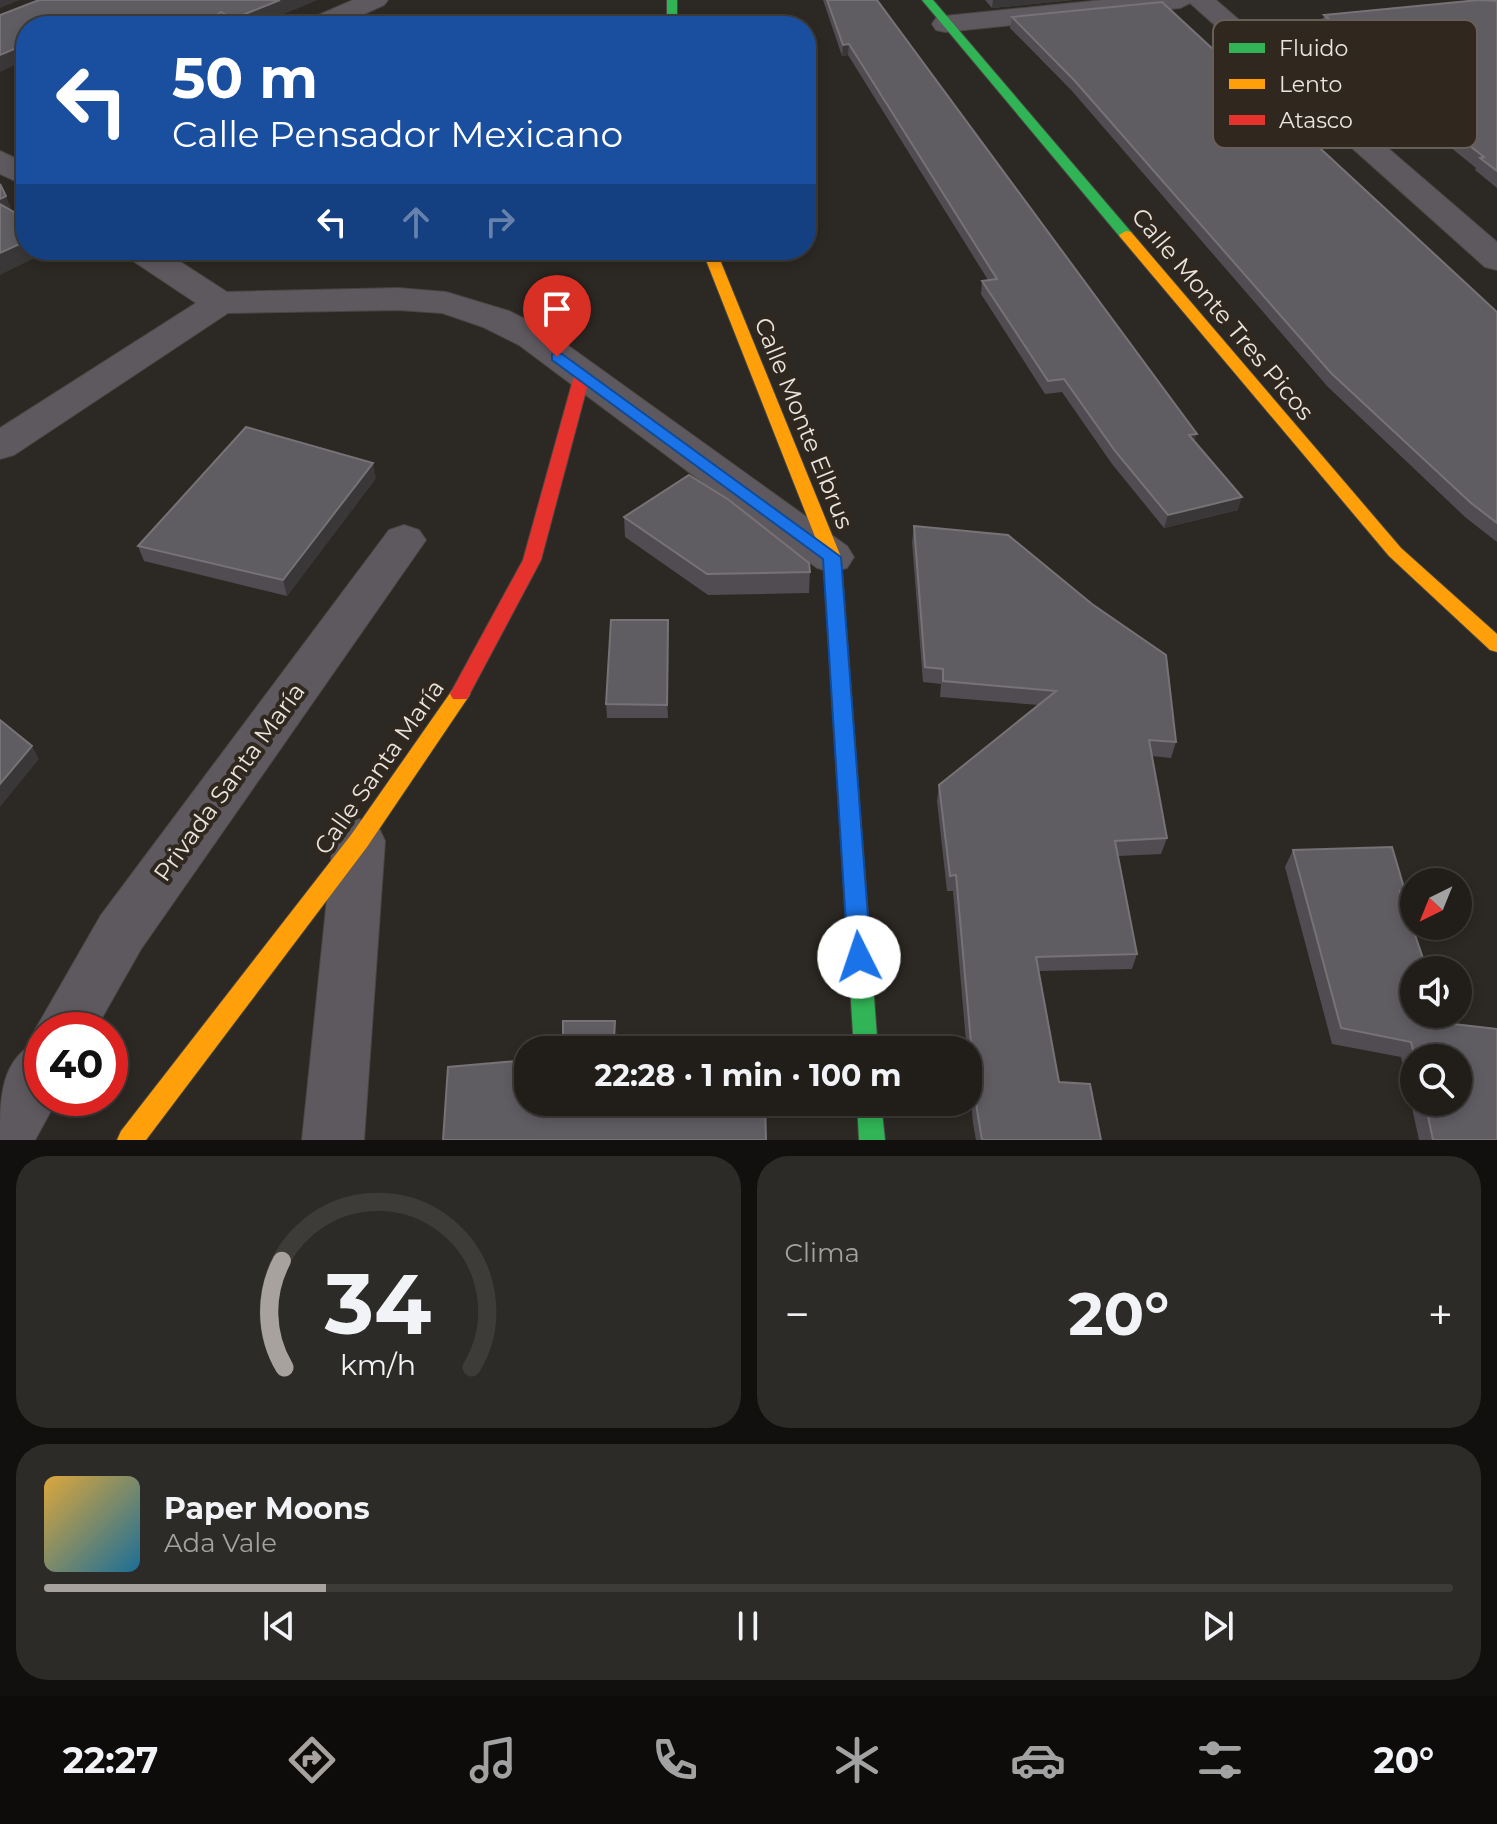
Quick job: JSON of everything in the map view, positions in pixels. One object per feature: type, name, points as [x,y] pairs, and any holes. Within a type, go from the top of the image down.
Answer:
[{"type":"street","points":[[339,16],[375,0]]},
{"type":"street","points":[[934,9],[976,0]]},
{"type":"street","points":[[934,9],[1180,0]]},
{"type":"street","points":[[1201,0],[1224,20]]},
{"type":"street","name":"Calle Monte Tres Picos","points":[[934,9],[1395,552],[1497,645]]},
{"type":"street","points":[[1369,148],[1497,260]]},
{"type":"street","points":[[154,260],[220,303]]},
{"type":"street","name":"Calle Monte Elbrus","points":[[713,260],[832,557],[865,1036]]},
{"type":"street","points":[[0,446],[220,303],[398,299],[446,303],[496,319],[532,337],[832,557]]},
{"type":"street","name":"Calle Santa María","points":[[130,1140],[359,841],[452,709],[532,560],[582,376]]},
{"type":"street","name":"Privada Santa María","points":[[74,1012],[121,932],[404,540]]},
{"type":"street","points":[[333,1140],[359,841]]},
{"type":"street","points":[[1,1140],[24,1100]]},
{"type":"street","points":[[870,1116],[872,1140]]},
{"type":"building","points":[[39,0],[280,0],[240,16],[228,16],[221,12],[216,16],[16,16],[16,48],[0,55],[0,15]]},
{"type":"building","points":[[827,0],[877,0],[1197,434],[1189,435],[1242,497],[1168,515],[1115,451],[1064,379],[1048,381],[982,281],[997,279],[849,44],[843,45]]},
{"type":"building","points":[[1479,0],[1497,1],[1497,171],[1473,148],[1477,148],[1477,20],[1320,20],[1329,19],[1324,15]]},
{"type":"building","points":[[1162,2],[1213,49],[1213,148],[1320,148],[1497,312],[1497,523],[1471,503],[1331,373],[1074,80],[1012,17]]},
{"type":"building","points":[[0,184],[6,196],[0,199]]},
{"type":"building","points":[[0,204],[16,213],[16,246],[0,253]]},
{"type":"building","points":[[246,427],[373,463],[283,580],[138,546]]},
{"type":"building","points":[[689,475],[729,500],[809,563],[810,572],[707,574],[624,517]]},
{"type":"building","points":[[914,526],[1008,535],[1092,604],[1166,655],[1176,742],[1149,740],[1167,838],[1115,841],[1137,954],[1036,957],[1059,1082],[1090,1084],[1101,1140],[982,1140],[978,1116],[982,1116],[982,1036],[970,1036],[956,875],[950,876],[939,785],[1056,691],[943,681],[943,669],[925,667]]},
{"type":"building","points":[[611,620],[668,620],[667,705],[606,704]]},
{"type":"building","points":[[0,720],[32,746],[0,784]]},
{"type":"building","points":[[1392,847],[1400,874],[1400,940],[1417,940],[1422,956],[1400,956],[1400,1028],[1472,1026],[1497,1029],[1497,1140],[1433,1140],[1428,1116],[1472,1116],[1472,1044],[1412,1044],[1341,1028],[1293,850]]},
{"type":"building","points":[[563,1021],[615,1021],[614,1036],[563,1036]]},
{"type":"building","points":[[514,1061],[514,1116],[765,1116],[766,1140],[443,1140],[448,1067]]},
{"type":"traffic: fast","points":[[672,0],[672,16]]},
{"type":"traffic: fast","points":[[927,0],[1126,235]]},
{"type":"traffic: fast","points":[[835,600],[865,1036]]},
{"type":"traffic: fast","points":[[870,1116],[872,1140]]},
{"type":"traffic: slow","points":[[1126,235],[1395,552],[1497,645]]},
{"type":"traffic: slow","points":[[713,260],[832,557],[835,600]]},
{"type":"traffic: slow","points":[[130,1140],[359,841],[460,694]]},
{"type":"traffic: jam","points":[[460,694],[532,560],[582,376]]},
{"type":"route","points":[[557,357],[832,557],[859,957]]}]
